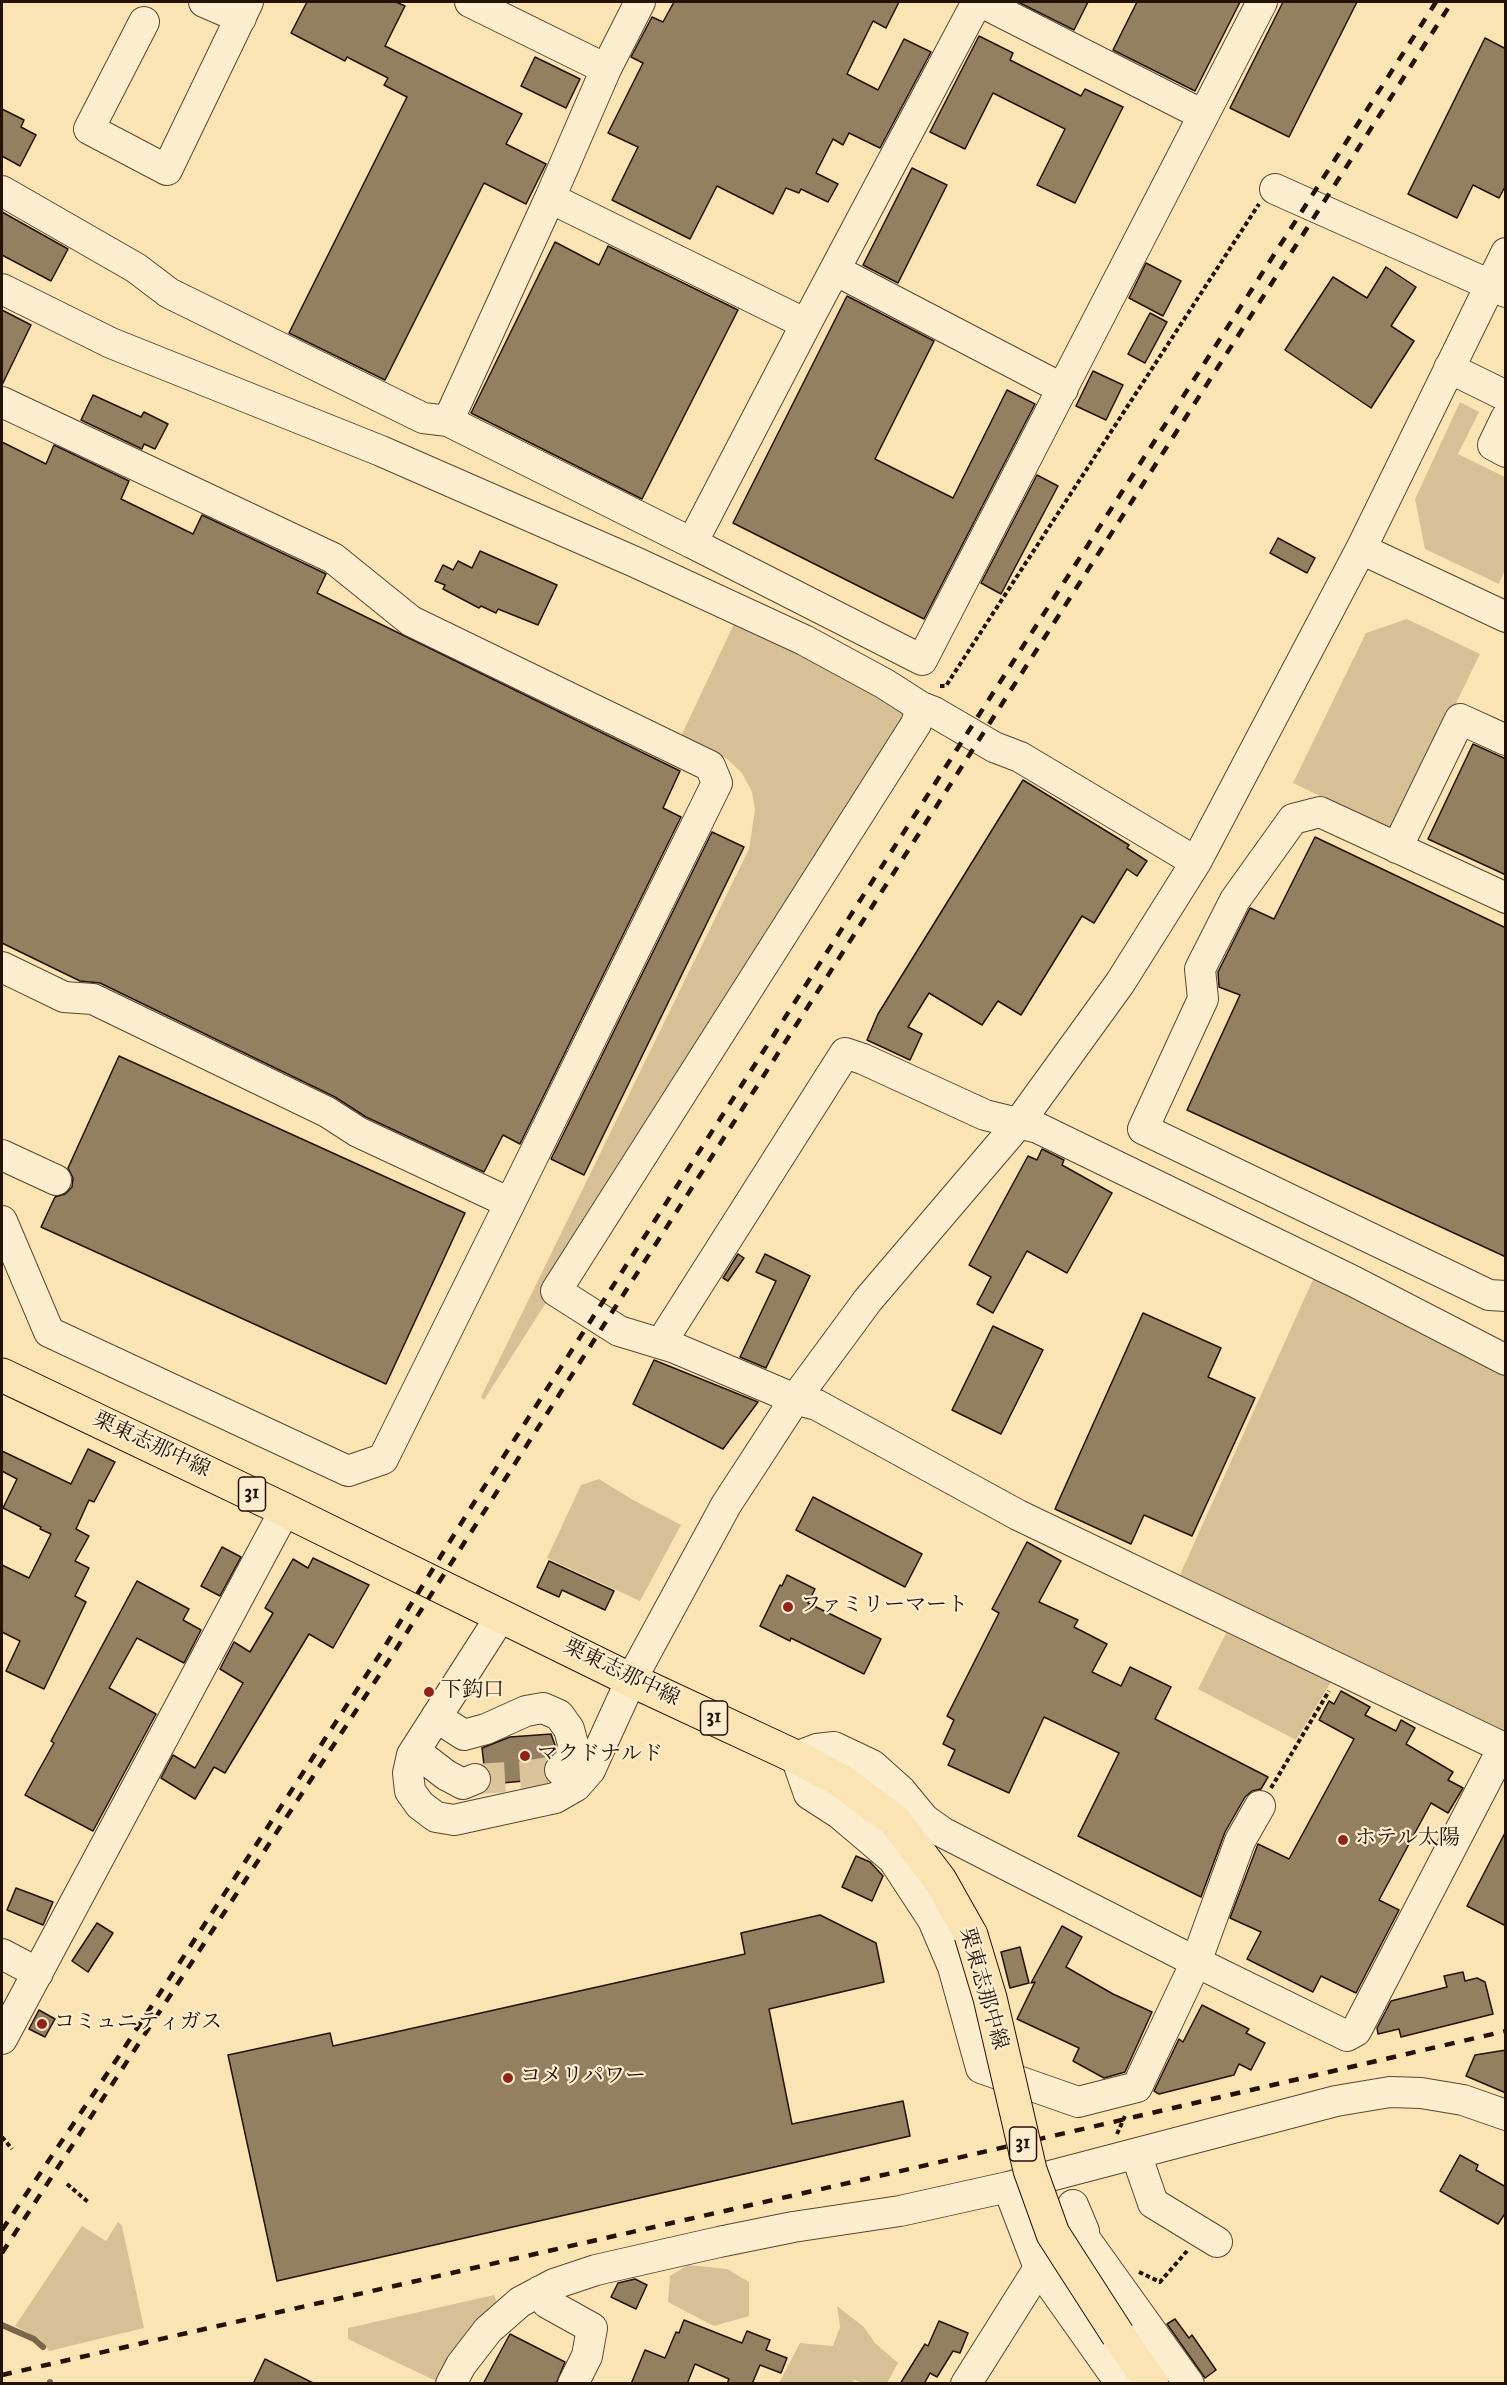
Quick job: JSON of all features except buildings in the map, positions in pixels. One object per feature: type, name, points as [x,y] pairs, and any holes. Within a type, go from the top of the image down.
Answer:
[{"type":"main road","name":"栗東志那中線","points":[[2,1375],[285,1510],[631,1680],[796,1757],[841,1781],[895,1821],[940,1880],[971,1935],[990,1998],[1030,2170],[1053,2234],[1152,2384]]},
{"type":"street","points":[[144,22],[89,129],[167,170],[244,10],[204,2]]},
{"type":"street","points":[[470,2],[606,69]]},
{"type":"street","points":[[448,421],[606,69],[640,2]]},
{"type":"street","points":[[692,543],[834,270],[979,2],[1203,115]]},
{"type":"street","points":[[2,191],[136,268],[169,293],[423,417],[448,421],[922,660],[1262,2]]},
{"type":"street","points":[[1275,189],[1498,289]]},
{"type":"street","points":[[550,198],[806,324]]},
{"type":"street","points":[[501,1616],[415,1750],[408,1773],[410,1791],[420,1805],[436,1817],[454,1820],[555,1798],[576,1786],[590,1770],[631,1680],[726,1505],[795,1399],[868,1300],[1018,1124],[1120,983],[1197,862],[1361,549],[1449,368],[1498,289],[1506,253]]},
{"type":"street","points":[[834,270],[1063,389]]},
{"type":"street","points":[[2,289],[111,343],[381,451],[635,561],[804,640],[885,684],[929,697]]},
{"type":"street","points":[[1449,368],[1506,396]]},
{"type":"street","points":[[2,402],[333,558],[411,621],[710,766],[717,783],[383,1459],[348,1471],[49,1332],[2,1221]]},
{"type":"street","points":[[1506,418],[1493,445],[1506,452]]},
{"type":"street","points":[[1361,549],[1506,617]]},
{"type":"street","points":[[929,697],[934,712],[994,747],[1020,758],[1197,862]]},
{"type":"street","points":[[929,697],[916,724],[556,1291],[619,1332],[661,1343],[795,1399],[817,1405],[1018,1515],[1504,1749],[1356,2031],[1347,2036],[1196,1962],[942,1832],[924,1819],[901,1791],[872,1765],[834,1747],[817,1749],[796,1757],[809,1794],[840,1814],[893,1859],[933,1920],[952,1967],[981,2068],[1078,2102],[1137,2087],[1196,1962],[1240,1841],[1260,1806]]},
{"type":"street","points":[[1397,848],[1460,719],[1506,740]]},
{"type":"street","points":[[1506,898],[1320,812],[1293,819],[1235,900],[1200,969],[1203,999],[1143,1129],[1489,1295],[1506,1296]]},
{"type":"street","points":[[2,967],[64,997],[93,999],[327,1112],[358,1132],[510,1203]]},
{"type":"street","points":[[661,1343],[845,1053],[863,1059],[985,1115],[1038,1128],[1353,1281],[1506,1360]]},
{"type":"street","points":[[2,1155],[56,1180]]},
{"type":"street","points":[[2,2039],[285,1510]]},
{"type":"street","points":[[436,1718],[464,1736],[526,1711],[543,1708],[559,1715],[569,1729],[573,1754],[566,1766],[560,1770]]},
{"type":"street","points":[[415,1750],[446,1775],[463,1784],[475,1779]]},
{"type":"street","points":[[2,1954],[38,1973]]},
{"type":"street","points":[[451,2384],[460,2365],[488,2330],[520,2302],[554,2284],[596,2270],[793,2227],[900,2211],[1008,2187],[1336,2101],[1390,2092],[1420,2093],[1463,2100],[1506,2115]]},
{"type":"street","points":[[1136,2154],[1153,2203],[1204,2241]]},
{"type":"street","points":[[1008,2187],[1039,2268],[1121,2384]]},
{"type":"street","points":[[1073,2205],[1084,2231],[1083,2236],[1189,2384]]},
{"type":"street","points":[[966,2384],[1039,2268],[1083,2236]]},
{"type":"street","points":[[540,2292],[547,2303],[592,2328],[587,2356],[573,2384]]},
{"type":"path","points":[[929,697],[946,686],[1269,188],[1275,189]]},
{"type":"path","points":[[1260,1806],[1341,1671]]},
{"type":"path","points":[[2,2138],[12,2149]]},
{"type":"path","points":[[67,2184],[88,2202]]},
{"type":"path","points":[[1101,2260],[1109,2256],[1160,2282],[1186,2251],[1204,2241]]},
{"type":"shaded area","points":[[1460,402],[1479,412],[1458,454],[1505,477],[1505,570],[1499,584],[1425,549],[1415,499]]},
{"type":"shaded area","points":[[1407,619],[1480,654],[1396,827],[1388,828],[1293,783],[1366,633]]},
{"type":"shaded area","points":[[736,620],[907,711],[909,721],[542,1293],[549,1298],[484,1400],[481,1397],[749,849],[755,810],[752,792],[742,773],[726,758],[681,736]]},
{"type":"shaded area","points":[[1315,1275],[1505,1374],[1505,1737],[1178,1579]]},
{"type":"shaded area","points":[[599,1479],[681,1525],[640,1601],[547,1558],[581,1485]]},
{"type":"shaded area","points":[[1226,1633],[1331,1682],[1296,1740],[1198,1689]]},
{"type":"shaded area","points":[[118,2222],[122,2226],[144,2328],[49,2351],[40,2339],[15,2326],[82,2226],[106,2241]]},
{"type":"shaded area","points":[[688,2265],[727,2269],[749,2282],[749,2316],[714,2326],[668,2302],[670,2276]]},
{"type":"shaded area","points":[[494,2295],[497,2303],[440,2383],[348,2339],[348,2328]]},
{"type":"shaded area","points":[[837,2306],[864,2327],[875,2343],[898,2363],[887,2383],[864,2383],[854,2380],[852,2384],[779,2383],[800,2343],[833,2346],[840,2327]]},
{"type":"waterway","points":[[2,2325],[34,2339],[43,2347]]},
{"type":"tunnel","points":[[475,1779],[525,1776],[560,1770]]},
{"type":"railway","points":[[2,2230],[121,2053],[382,1651],[470,1509],[1436,2]]},
{"type":"railway","points":[[2,2253],[391,1657],[1452,2]]},
{"type":"railway","points":[[2,2375],[1506,2031]]},
{"type":"place","name":"ファミリーマート","points":[[788,1607]]},
{"type":"place","name":"下鈎口","points":[[429,1692]]},
{"type":"place","name":"マクドナルド","points":[[525,1756]]},
{"type":"place","name":"ホテル太陽","points":[[1343,1840]]},
{"type":"place","name":"コミュニティガス","points":[[42,2024]]},
{"type":"place","name":"コメリパワー","points":[[508,2078]]}]
